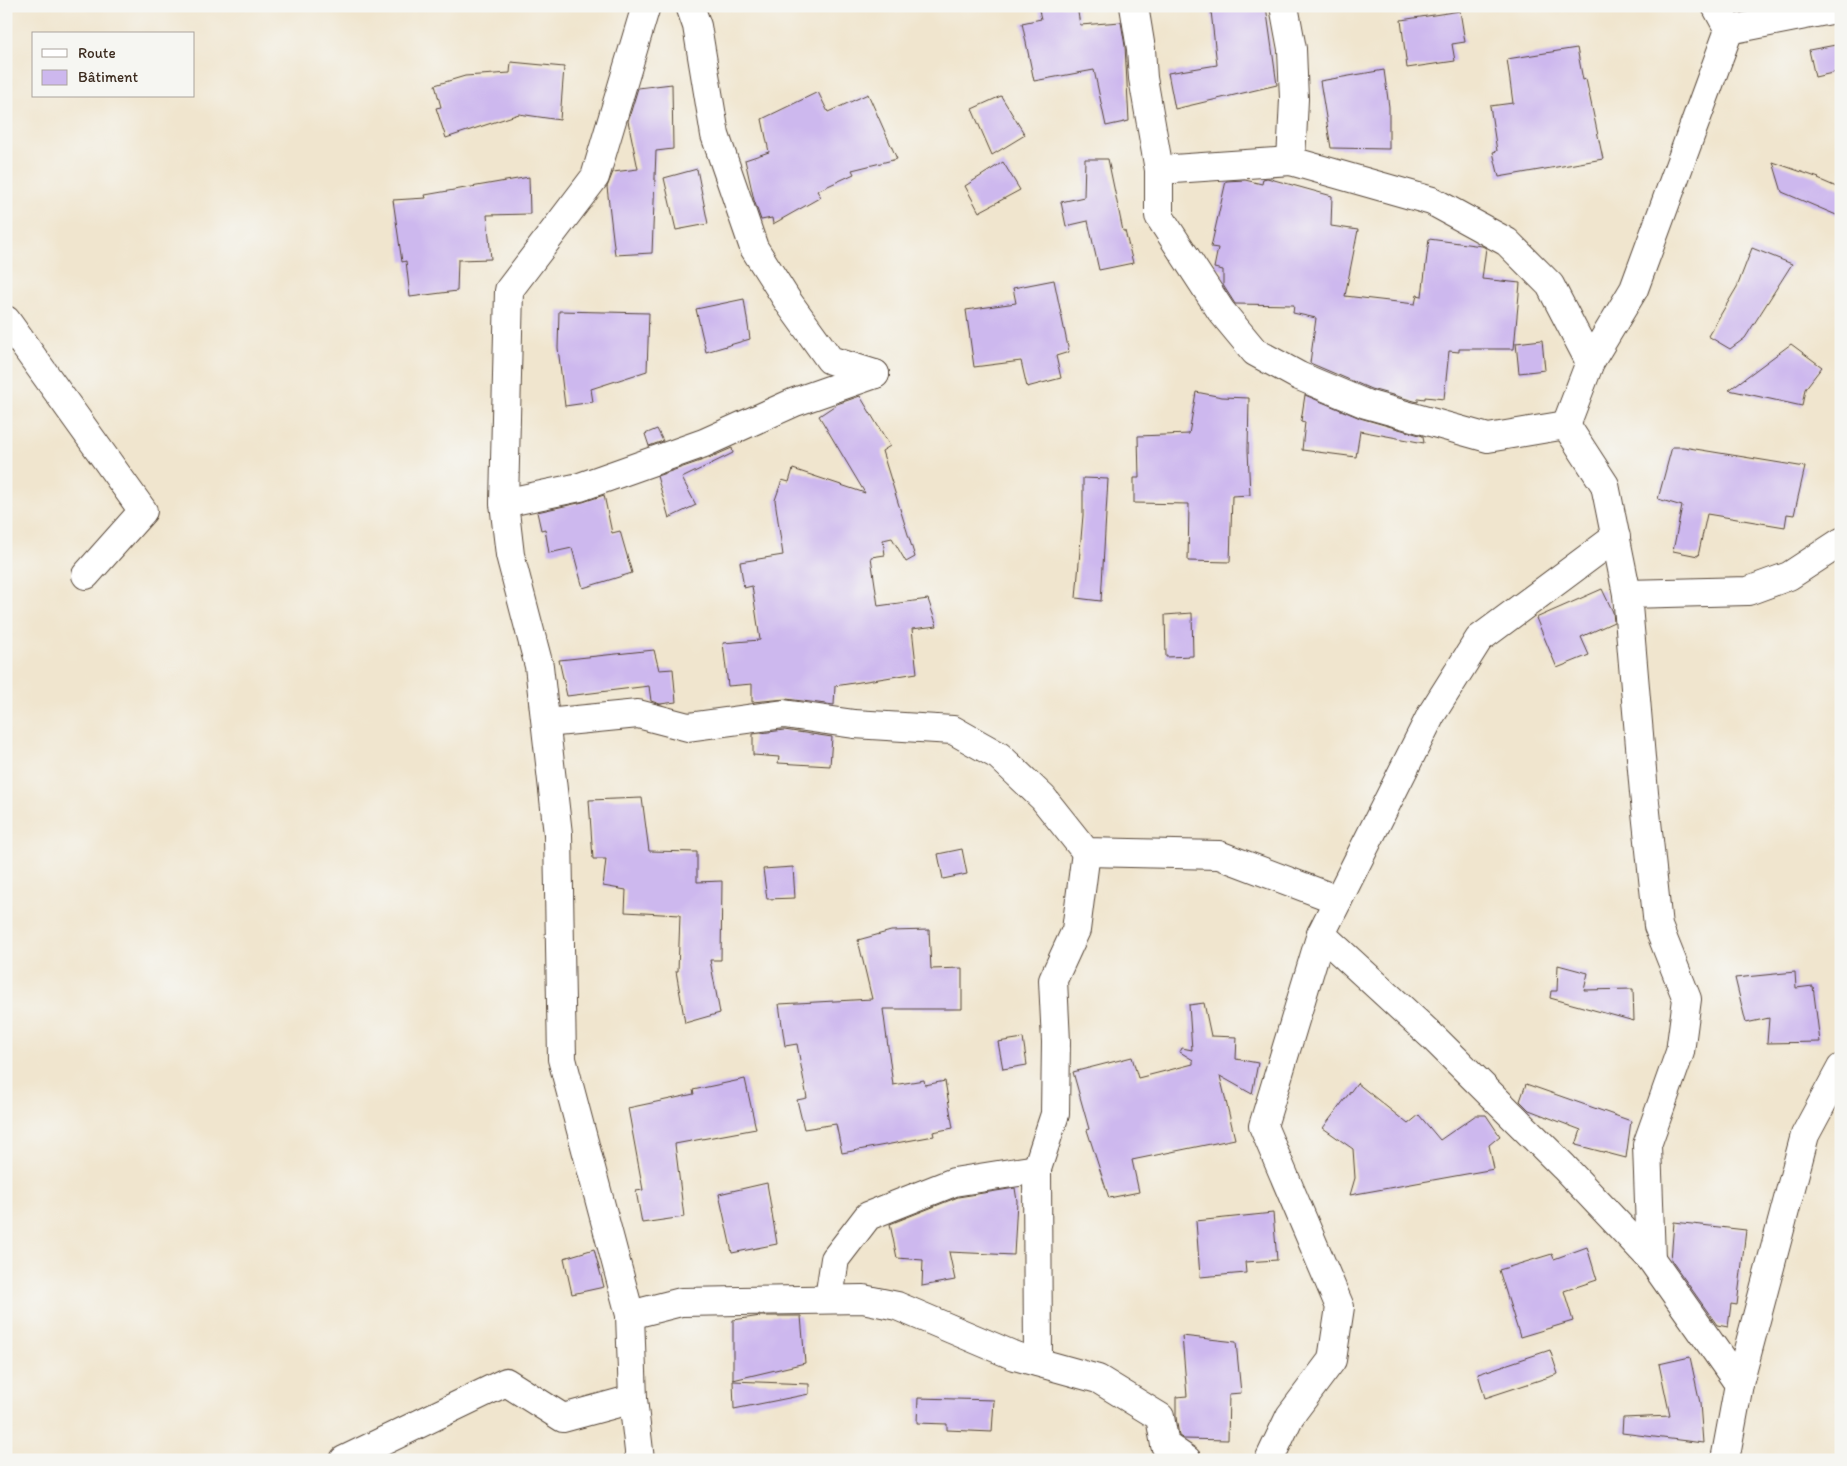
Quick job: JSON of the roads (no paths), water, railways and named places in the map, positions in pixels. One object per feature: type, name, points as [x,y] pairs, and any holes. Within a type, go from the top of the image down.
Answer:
[{"type":"street","points":[[640,1460],[633,1400],[630,1314],[562,1059],[558,834],[539,666],[510,555],[504,503],[509,290],[595,178],[646,6]]},
{"type":"street","points":[[504,503],[580,486],[704,443],[794,402],[874,374],[830,360],[789,303],[754,248],[715,135],[697,26],[690,6]]},
{"type":"street","points":[[1134,6],[1141,49],[1143,78],[1159,170],[1160,216],[1221,311],[1255,352],[1299,376],[1366,404],[1488,438],[1566,425]]},
{"type":"street","points":[[1284,6],[1292,50],[1294,99],[1291,162]]},
{"type":"street","points":[[1566,425],[1590,362],[1634,289],[1723,18],[1841,8]]},
{"type":"street","points":[[1159,170],[1291,162],[1432,201],[1507,242],[1550,285],[1590,362]]},
{"type":"street","points":[[6,320],[143,511],[86,575]]},
{"type":"street","points":[[1566,425],[1605,486],[1616,537],[1627,594],[1644,793],[1658,926],[1687,999],[1680,1052],[1647,1145],[1651,1259]]},
{"type":"street","points":[[1269,1460],[1290,1416],[1332,1360],[1340,1307],[1263,1126],[1321,934],[1431,715],[1479,639],[1616,537]]},
{"type":"street","points":[[1627,594],[1748,591],[1789,576],[1841,542]]},
{"type":"street","points":[[546,723],[638,714],[688,727],[784,714],[854,724],[953,730],[999,756],[1043,798],[1086,852],[1076,930],[1054,980],[1056,1042],[1055,1114],[1037,1169],[1038,1362]]},
{"type":"street","points":[[1086,852],[1219,855],[1338,900]]},
{"type":"street","points":[[1321,934],[1435,1039],[1564,1167],[1651,1259],[1739,1384]]},
{"type":"street","points":[[1725,1460],[1739,1384],[1805,1135],[1841,1068]]},
{"type":"street","points":[[829,1298],[835,1259],[868,1216],[954,1182],[1037,1169]]},
{"type":"street","points":[[630,1314],[681,1302],[829,1298],[863,1299],[897,1306],[1015,1356],[1098,1378],[1160,1416],[1165,1446],[1187,1460]]},
{"type":"street","points":[[344,1460],[506,1382],[563,1418],[633,1400]]}]
